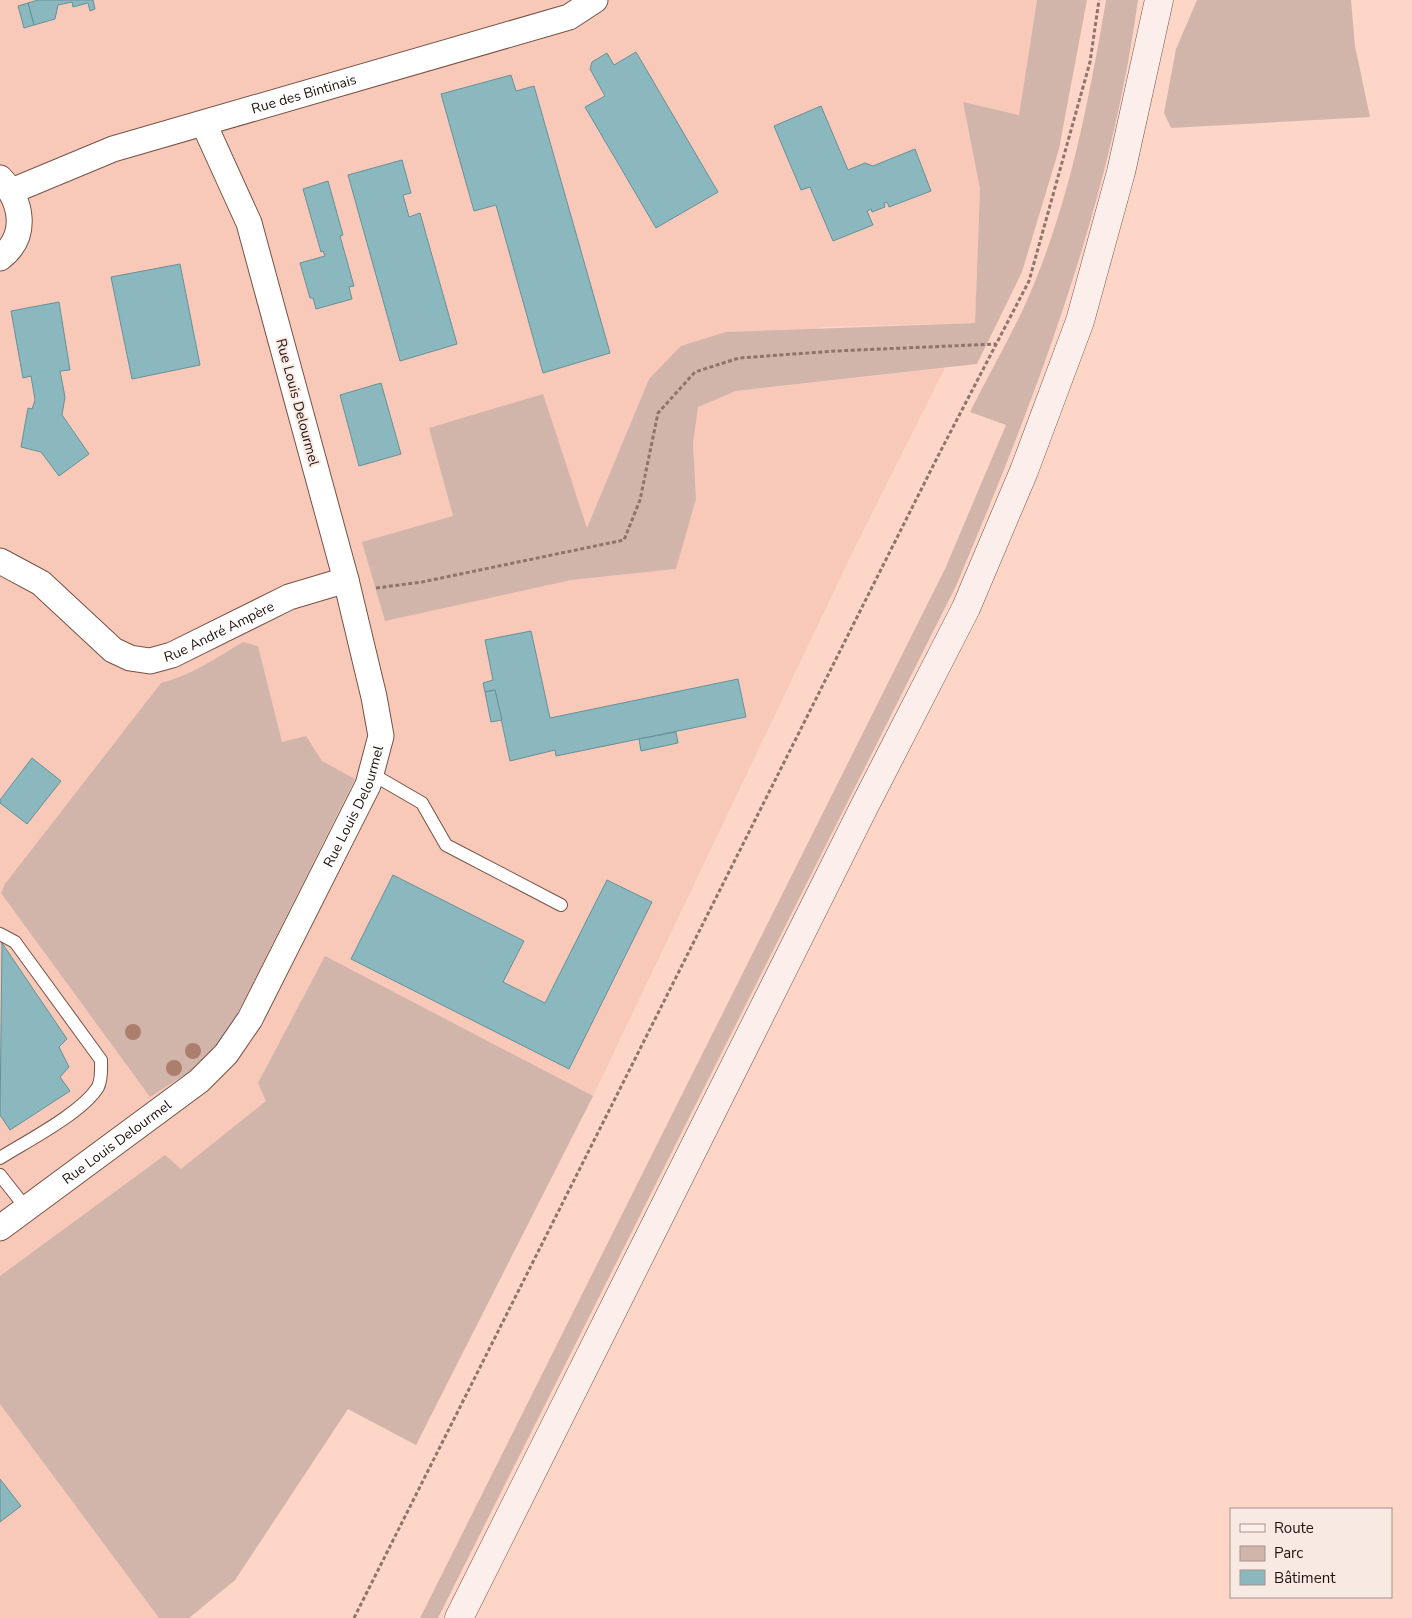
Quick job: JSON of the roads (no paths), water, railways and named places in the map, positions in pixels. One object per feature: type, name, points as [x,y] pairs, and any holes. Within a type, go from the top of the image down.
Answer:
[{"type":"main road","points":[[459,1618],[864,807],[966,608],[1024,470],[1080,321],[1122,172],[1157,5]]},
{"type":"street","name":"Rue des Bintinais","points":[[6,185],[113,148],[204,124],[569,17],[595,0]]},
{"type":"street","name":"Rue Louis Delourmel","points":[[0,1228],[199,1081],[226,1054],[250,1019],[372,774],[381,736],[374,697],[348,587],[249,223],[204,124]]},
{"type":"street","points":[[0,258],[6,253],[18,233],[20,216],[6,185]]},
{"type":"street","name":"Rue André Ampère","points":[[0,561],[41,583],[113,650],[130,658],[150,661],[172,655],[289,597],[348,587]]},
{"type":"lane","points":[[372,774],[422,803],[446,845],[560,905]]},
{"type":"lane","points":[[0,934],[16,942],[101,1060],[102,1071],[99,1086],[87,1099],[59,1121],[0,1158]]},
{"type":"lane","points":[[0,1175],[26,1208]]}]
